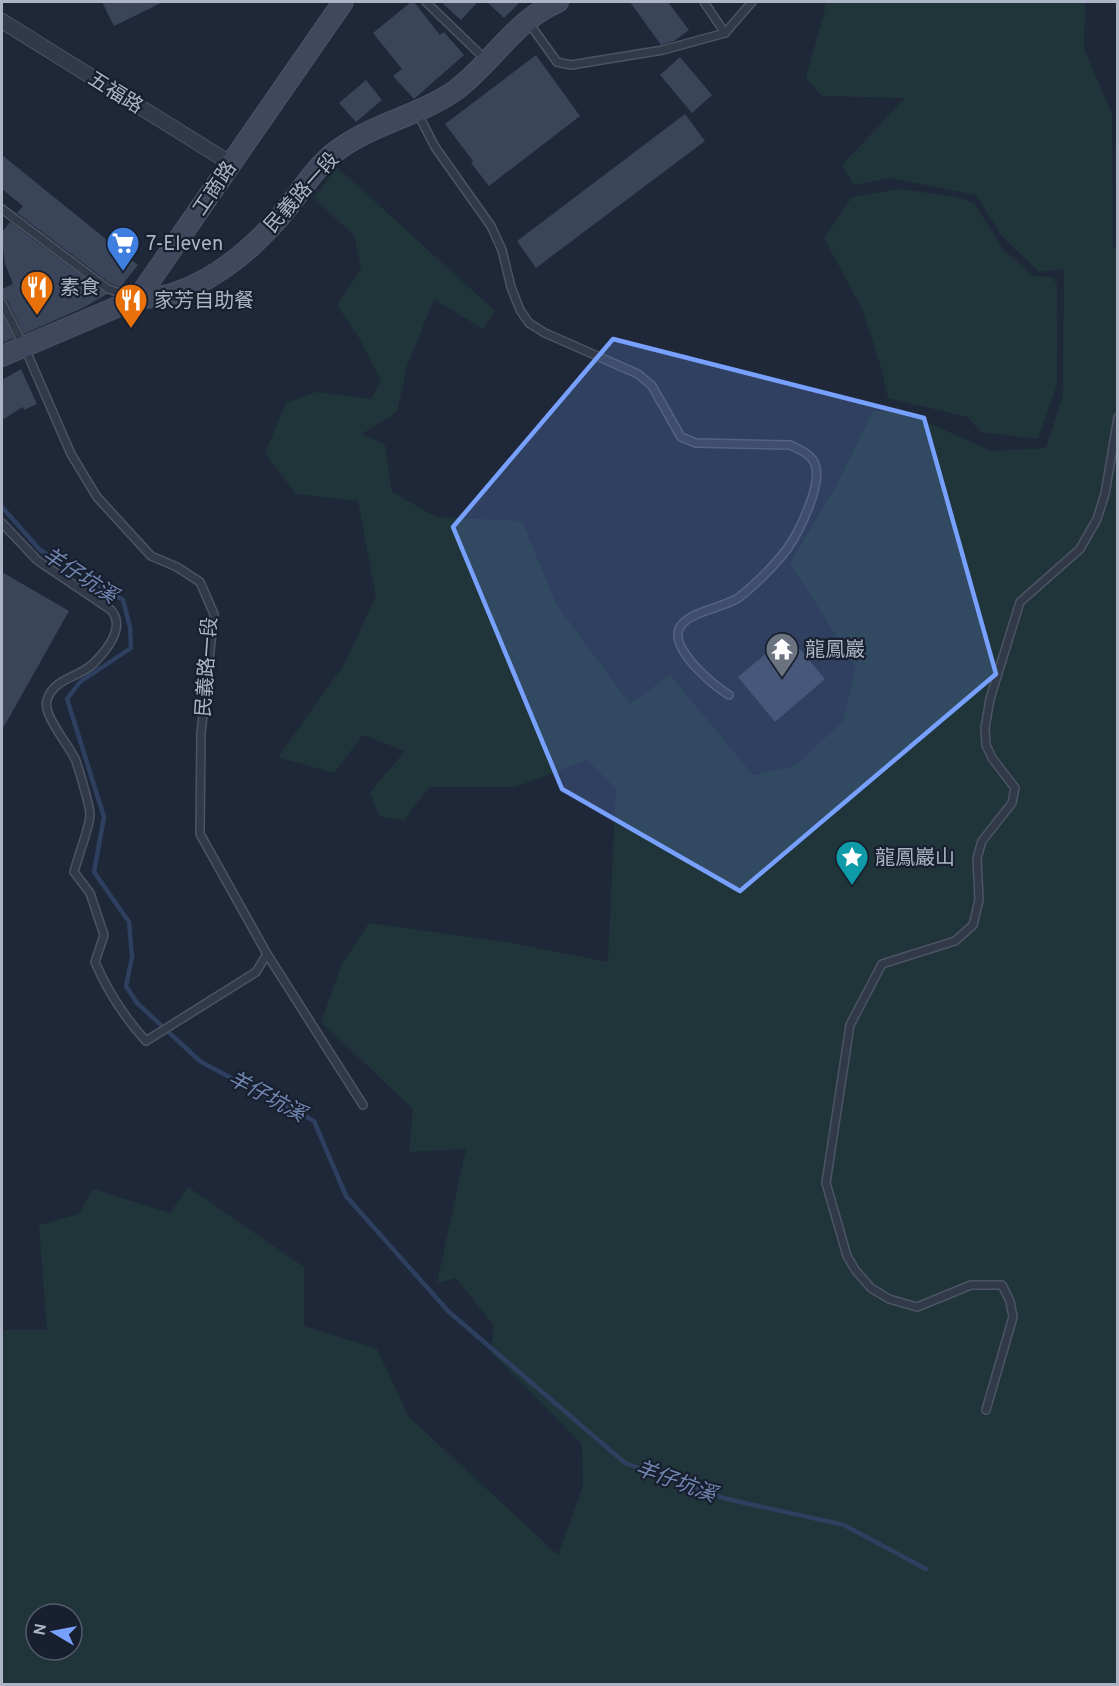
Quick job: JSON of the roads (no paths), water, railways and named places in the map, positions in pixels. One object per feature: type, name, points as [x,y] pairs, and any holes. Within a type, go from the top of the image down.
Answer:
[{"type":"main road","name":"工商路","points":[[138,298],[343,2]]},
{"type":"main road","name":"民義路一段","points":[[2,356],[138,298],[158,297],[178,292],[214,274],[266,233],[309,178],[334,152],[382,125],[431,106],[458,88],[488,62],[527,21],[545,7],[558,2]]},
{"type":"street","name":"五福路","points":[[2,21],[230,163]]},
{"type":"lane","points":[[426,2],[488,62]]},
{"type":"lane","points":[[704,2],[725,33]]},
{"type":"lane","points":[[527,21],[557,62],[571,65],[663,50],[725,33],[752,2]]},
{"type":"lane","points":[[417,112],[435,147],[491,226],[502,250],[520,310],[529,322],[545,333],[638,374],[652,386],[681,437],[696,443],[790,445],[804,451],[815,462],[817,477],[808,507],[787,548],[738,598],[685,620],[679,629],[677,641],[684,653],[703,674],[729,695]]},
{"type":"lane","points":[[2,209],[108,289],[138,298]]},
{"type":"lane","points":[[2,303],[24,346]]},
{"type":"lane","name":"民義路一段","points":[[24,346],[71,454],[97,497],[151,556],[177,567],[200,582],[214,614],[201,733],[200,834],[267,954],[363,1105]]},
{"type":"lane","points":[[986,1410],[1013,1317],[1010,1301],[1002,1285],[971,1285],[917,1307],[889,1299],[871,1288],[847,1256],[826,1183],[850,1025],[882,964],[955,941],[973,925],[979,900],[978,858],[982,841],[1012,803],[1015,788],[992,758],[986,745],[985,728],[990,699],[1020,602],[1080,549],[1097,519],[1105,494],[1118,417]]},
{"type":"lane","points":[[2,523],[37,560],[116,615],[116,633],[92,665],[52,689],[46,703],[48,713],[75,760],[90,814],[74,872],[90,894],[105,935],[95,962],[105,986],[126,1019],[146,1041],[256,972],[267,954]]},
{"type":"waterway","name":"羊仔坑溪","points":[[2,507],[40,550],[123,600],[130,627],[131,648],[80,682],[67,699],[104,817],[94,872],[129,922],[132,957],[126,986],[137,1003],[201,1062],[314,1121],[346,1196],[448,1311],[625,1463],[727,1499],[844,1525],[926,1569]]},
{"type":"place","name":"7-Eleven","points":[[123,272]]},
{"type":"place","name":"素食","points":[[37,316]]},
{"type":"place","name":"家芳自助餐","points":[[131,329]]},
{"type":"place","name":"龍鳳巖","points":[[782,678]]},
{"type":"place","name":"龍鳳巖山","points":[[852,886]]}]
